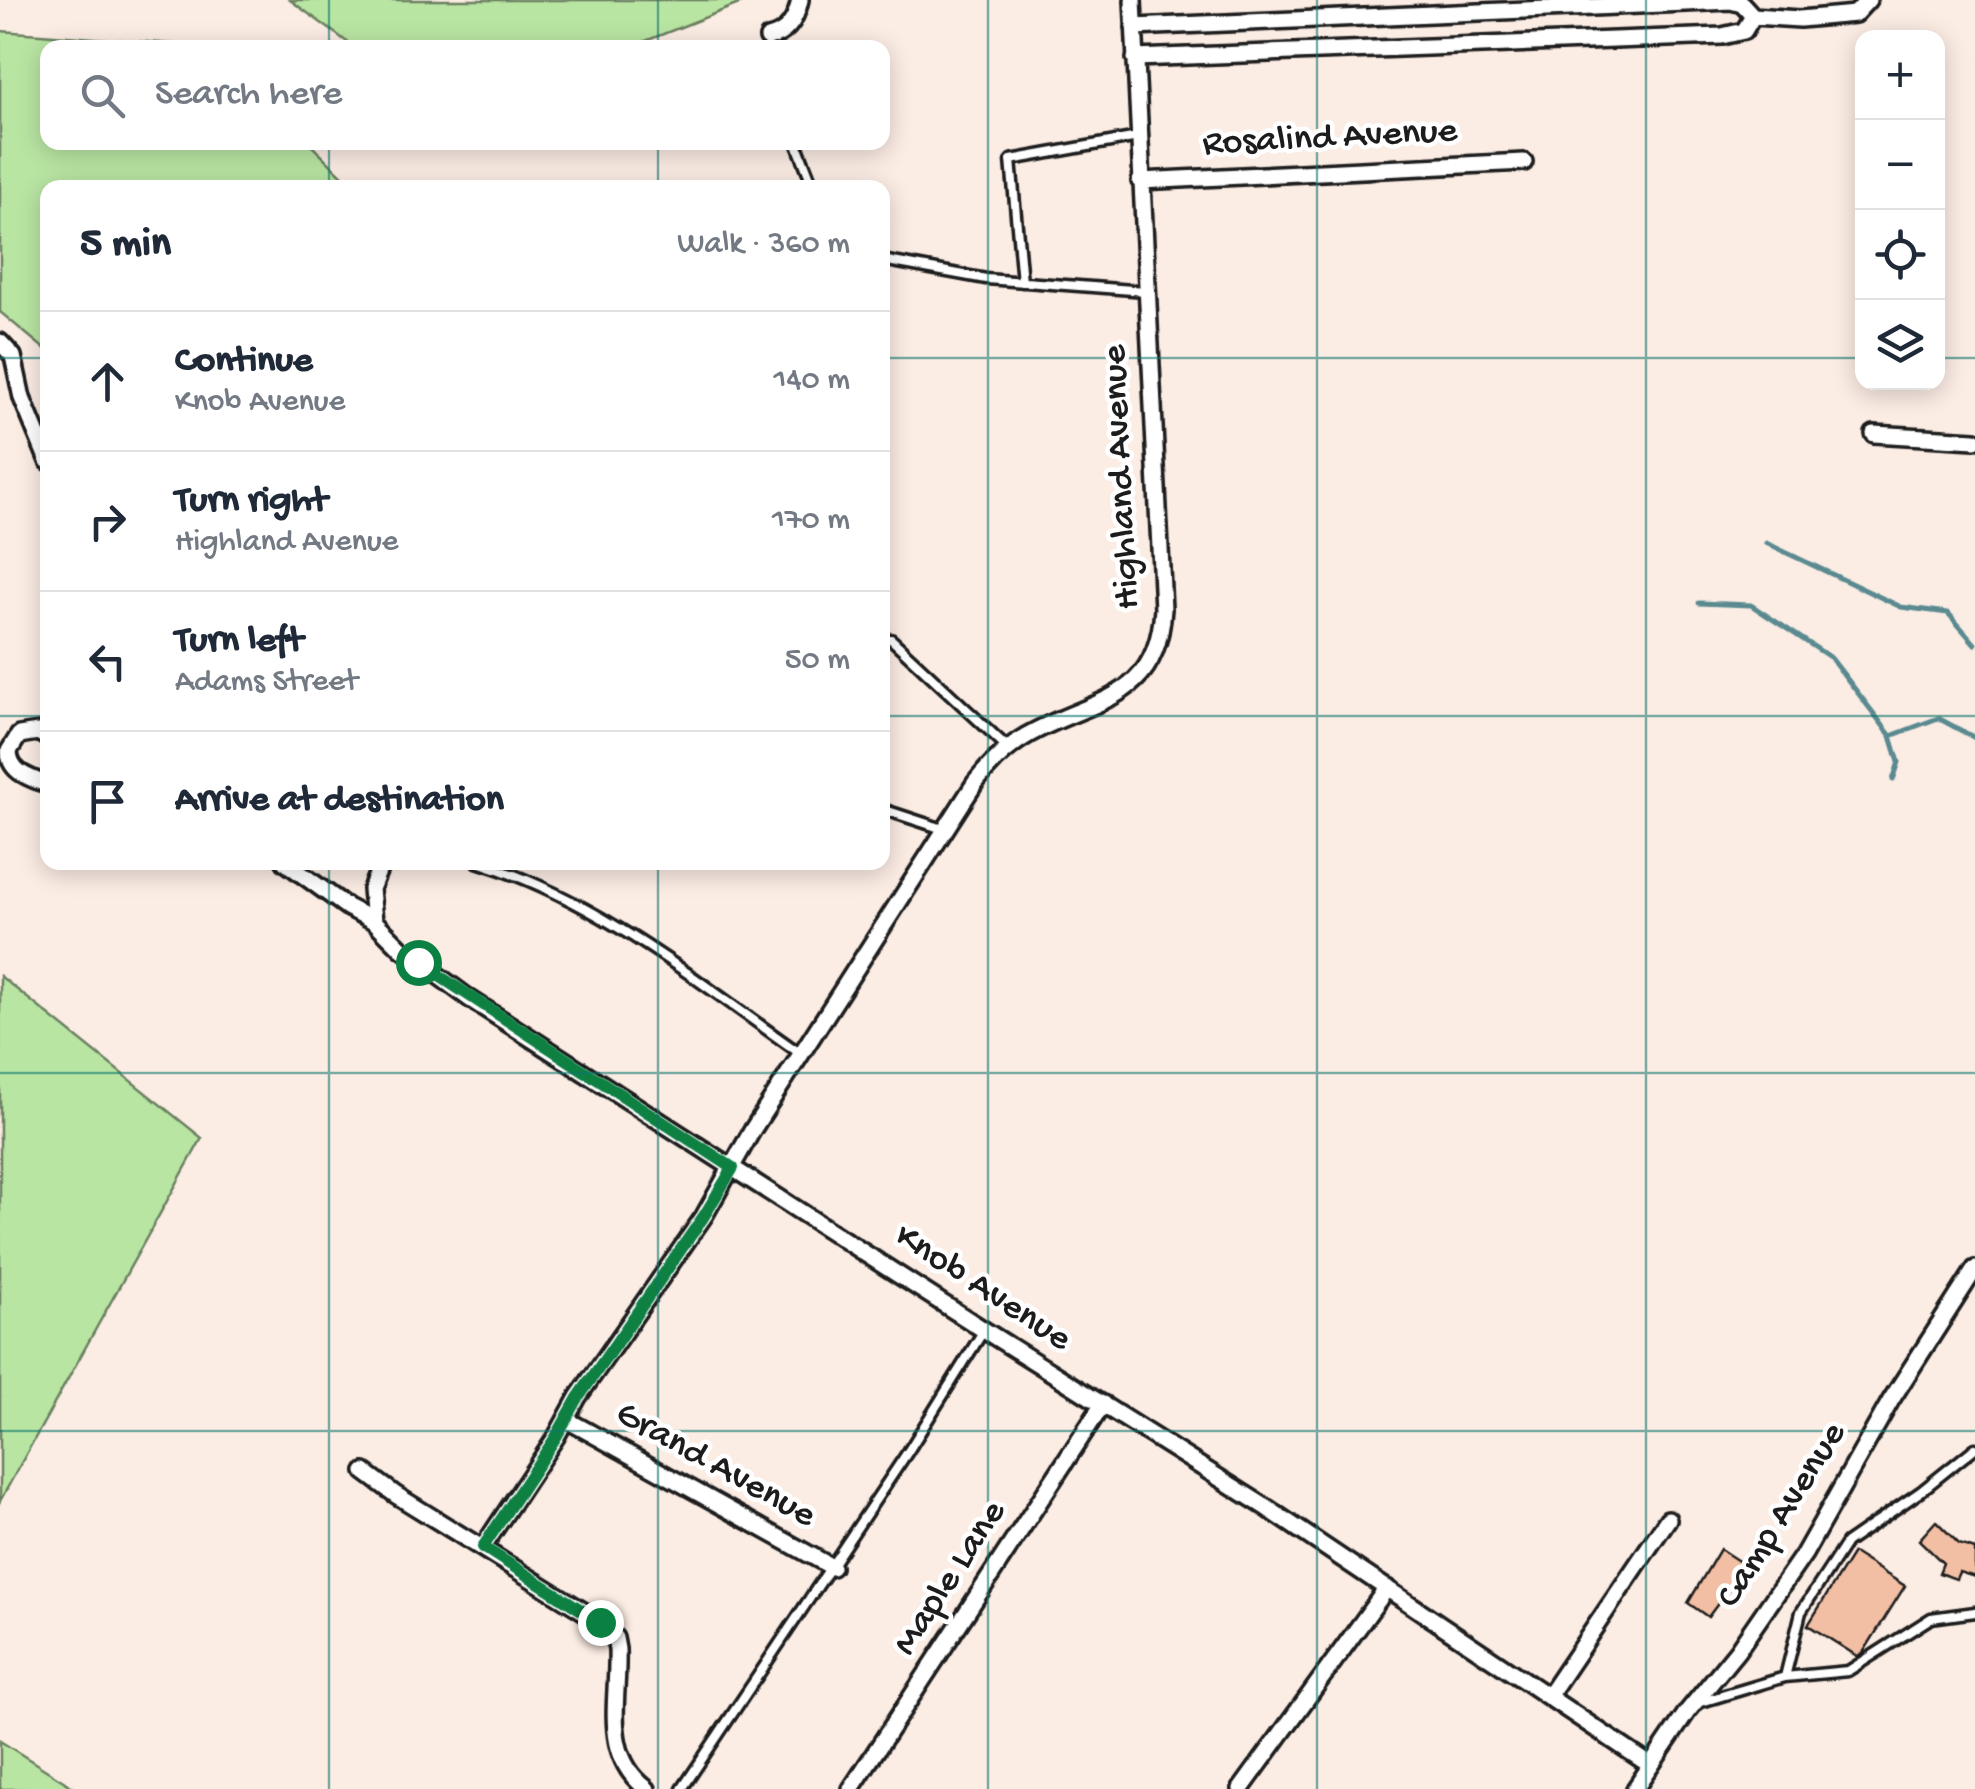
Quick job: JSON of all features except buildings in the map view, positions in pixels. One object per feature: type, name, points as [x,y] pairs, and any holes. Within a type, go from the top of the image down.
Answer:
[{"type":"street","points":[[776,40],[796,16],[800,0]]},
{"type":"street","name":"Highland Avenue","points":[[483,1547],[578,1398],[704,1216],[801,1054],[975,783],[1008,748],[1029,734],[1117,694],[1142,674],[1157,652],[1163,608],[1132,0]]},
{"type":"street","points":[[1134,28],[1732,1],[1742,4],[1753,16],[1800,19],[1855,14],[1868,0]]},
{"type":"street","points":[[1135,58],[1722,36],[1744,32],[1753,16]]},
{"type":"street","name":"Rosalind Avenue","points":[[1140,180],[1524,162]]},
{"type":"street","points":[[0,342],[13,356],[22,398],[40,442]]},
{"type":"street","points":[[1874,434],[1975,440]]},
{"type":"street","points":[[40,733],[19,735],[9,751],[14,766],[40,782]]},
{"type":"street","name":"Knob Avenue","points":[[296,870],[347,907],[374,921],[402,949],[470,999],[1388,1588],[1650,1765]]},
{"type":"street","points":[[374,921],[371,888],[379,870]]},
{"type":"street","name":"Camp Avenue","points":[[1635,1789],[1804,1554],[1891,1400],[1975,1269]]},
{"type":"street","name":"Maple Lane","points":[[851,1789],[1103,1404]]},
{"type":"street","name":"Grand Avenue","points":[[567,1420],[832,1567]]},
{"type":"street","points":[[365,1472],[600,1622],[614,1638],[617,1749],[630,1776],[648,1789]]},
{"type":"street","points":[[1550,1695],[1668,1519]]},
{"type":"street","points":[[1241,1789],[1388,1588]]},
{"type":"lane","points":[[1022,282],[1012,160],[1138,137]]},
{"type":"lane","points":[[799,150],[811,180]]},
{"type":"lane","points":[[890,262],[986,280],[1146,290]]},
{"type":"lane","points":[[890,639],[1008,748]]},
{"type":"lane","points":[[890,812],[943,830]]},
{"type":"lane","points":[[503,870],[584,905],[801,1054]]},
{"type":"lane","points":[[682,1789],[832,1567],[984,1330]]},
{"type":"lane","points":[[1785,1677],[1801,1612],[1846,1542],[1920,1492],[1975,1448]]},
{"type":"lane","points":[[1693,1704],[1785,1677],[1848,1670],[1931,1618],[1975,1612]]},
{"type":"green space","points":[[290,0],[749,0],[648,40],[344,40]]},
{"type":"green space","points":[[0,31],[120,40],[40,40],[40,150],[316,150],[347,180],[40,180],[40,345],[0,312]]},
{"type":"green space","points":[[0,976],[202,1138],[0,1501]]},
{"type":"green space","points":[[0,1741],[76,1789],[0,1789]]},
{"type":"waterway","points":[[1766,543],[1901,607],[1948,613],[1975,644]]},
{"type":"waterway","points":[[1699,603],[1751,605],[1831,658],[1891,736]]},
{"type":"waterway","points":[[1893,780],[1899,762],[1891,736],[1938,718],[1975,738]]},
{"type":"route","points":[[418,962],[733,1168],[483,1547],[600,1622]]}]
